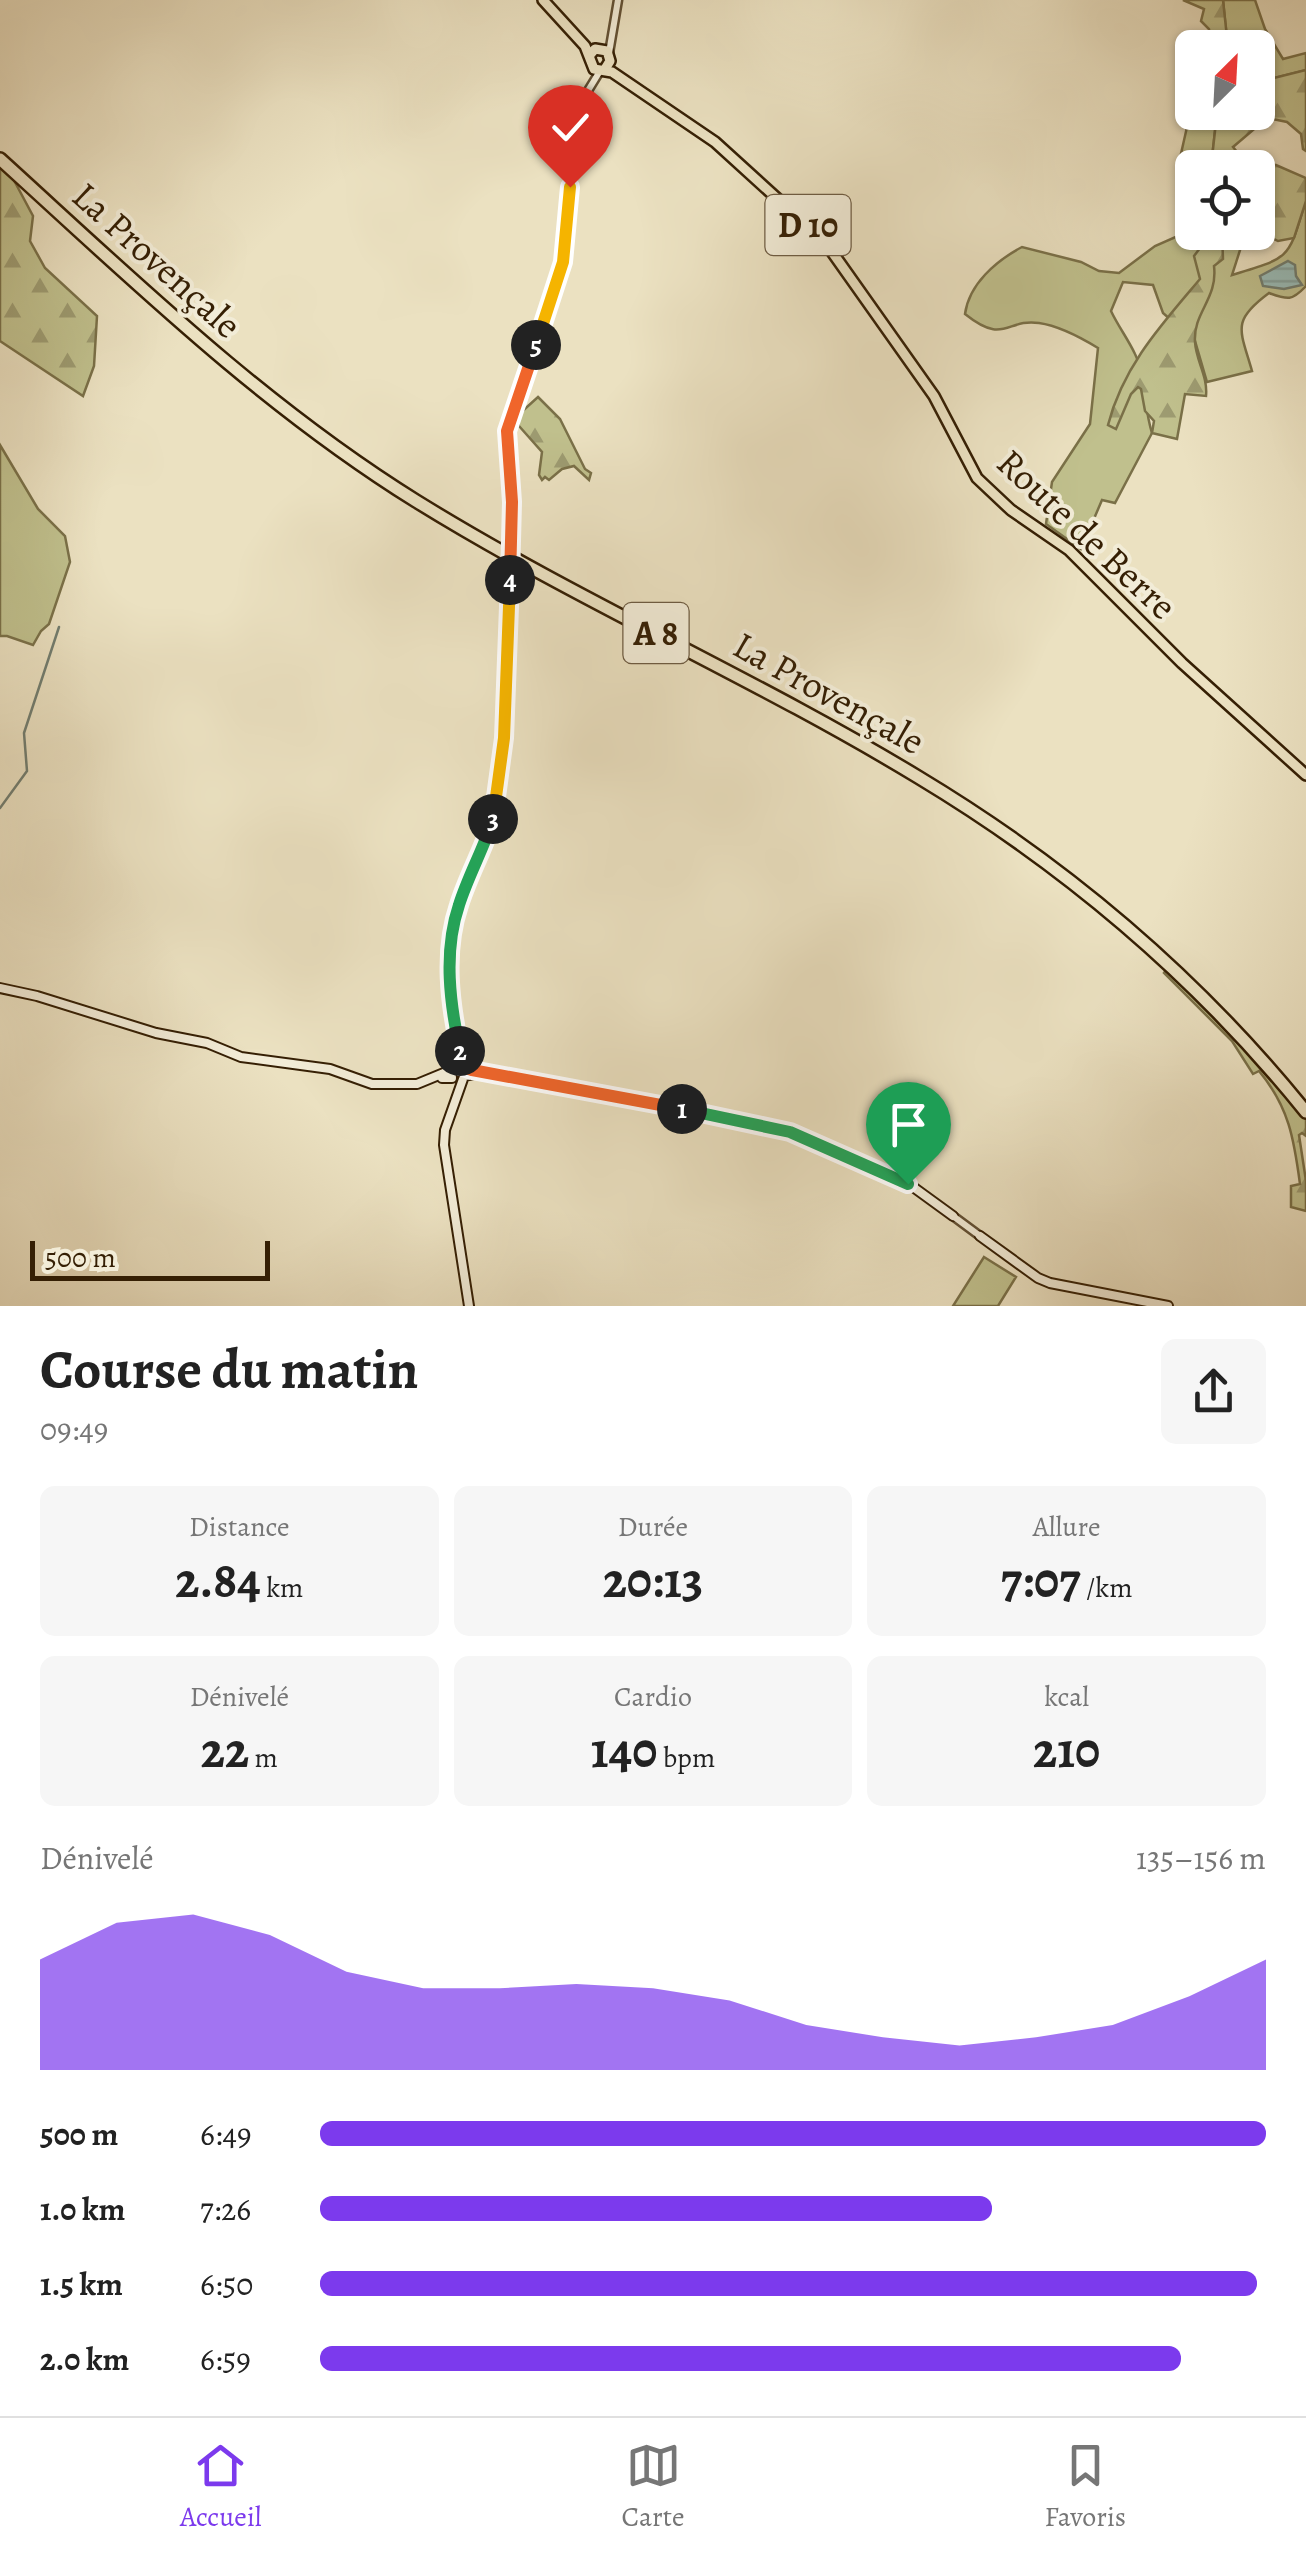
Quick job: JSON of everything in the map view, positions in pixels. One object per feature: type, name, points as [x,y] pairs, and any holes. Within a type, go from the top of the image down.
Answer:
[{"type":"highway","name":"La Provençale","points":[[0,150],[219,347],[368,462],[495,540],[875,743],[976,804],[1050,856],[1176,962],[1234,1019],[1305,1099]]},
{"type":"highway","name":"La Provençale","points":[[0,159],[214,352],[364,468],[492,546],[871,749],[1034,853],[1119,920],[1179,974],[1306,1112]]},
{"type":"main road","name":"Route de Berre","points":[[545,0],[585,46],[705,136],[801,218],[834,252],[934,396],[963,456],[990,493],[1069,550],[1220,698],[1305,773]]},
{"type":"main road","points":[[0,988],[207,1044],[241,1057],[330,1069],[381,1085],[408,1085],[482,1071],[790,1132],[908,1184],[954,1216]]},
{"type":"main road","points":[[460,1050],[456,1096],[445,1130],[445,1160],[469,1306]]},
{"type":"main road","points":[[980,1236],[1050,1283],[1168,1306]]},
{"type":"street","points":[[460,1050],[450,981],[451,936],[459,904],[494,818],[504,738],[512,537],[507,431],[563,262],[571,205],[569,138],[610,38],[618,0]]},
{"type":"street","points":[[954,1216],[980,1236]]},
{"type":"green space","points":[[1183,0],[1223,0],[1226,30],[1209,30],[1201,21],[1204,9]]},
{"type":"green space","points":[[1223,0],[1255,0],[1266,30],[1226,30]]},
{"type":"green space","points":[[1275,46],[1283,59],[1306,53],[1306,70],[1275,78]]},
{"type":"green space","points":[[1306,70],[1306,151],[1301,134],[1287,122],[1275,120],[1275,78]]},
{"type":"green space","points":[[1186,130],[1215,130],[1213,150],[1182,150]]},
{"type":"green space","points":[[1215,130],[1253,130],[1233,147],[1235,150],[1213,150]]},
{"type":"green space","points":[[0,163],[9,171],[33,216],[30,241],[45,268],[97,316],[94,366],[83,396],[0,341]]},
{"type":"green space","points":[[1275,165],[1306,178],[1306,201],[1294,238],[1278,241]]},
{"type":"green space","points":[[1306,200],[1306,286],[1289,298],[1269,293],[1249,311],[1242,335],[1252,371],[1207,382],[1195,341],[1163,313],[1153,285],[1123,282],[1111,311],[1138,362],[1152,433],[1115,503],[1102,500],[1081,549],[1046,524],[1052,482],[1090,424],[1098,348],[1062,329],[1039,323],[997,330],[965,314],[972,293],[985,274],[1022,247],[1081,262],[1099,271],[1119,273],[1155,246],[1175,237],[1175,250],[1240,250],[1232,275],[1285,253]]},
{"type":"green space","points":[[1198,250],[1223,250],[1223,259],[1214,266],[1212,288],[1195,331],[1206,396],[1185,394],[1177,439],[1152,433],[1154,421],[1145,411],[1138,387],[1116,429],[1108,425],[1123,384],[1158,329],[1200,279],[1194,256]]},
{"type":"green space","points":[[538,397],[560,419],[585,469],[591,473],[589,480],[574,466],[542,480],[542,452],[519,426],[517,416]]},
{"type":"green space","points":[[0,445],[38,509],[65,536],[70,562],[49,624],[33,645],[0,636]]},
{"type":"green space","points":[[1167,969],[1306,1119],[1306,1136],[1299,1135],[1306,1211],[1291,1207],[1291,1186],[1300,1184],[1292,1138],[1284,1111],[1269,1084],[1259,1071],[1253,1074],[1232,1041],[1164,973]]},
{"type":"green space","points":[[984,1257],[1016,1277],[998,1306],[953,1306]]},
{"type":"water","points":[[1288,261],[1295,265],[1302,285],[1284,289],[1263,286],[1260,276]]},
{"type":"waterway","points":[[0,808],[27,771],[24,733],[59,627]]},
{"type":"route","points":[[570,187],[569,220],[556,290],[507,431],[512,502],[504,738],[494,818],[459,904],[451,936],[450,981],[461,1066],[790,1132],[908,1184]]}]
